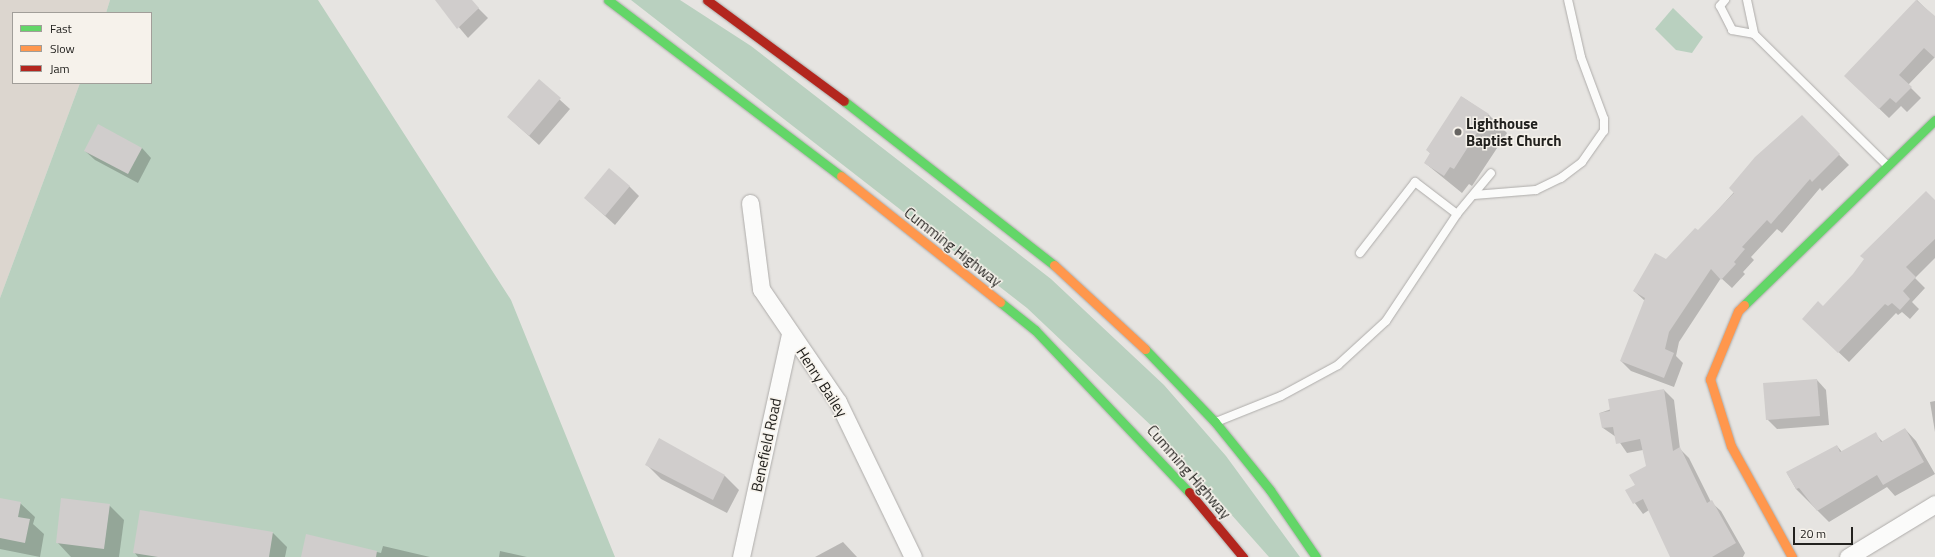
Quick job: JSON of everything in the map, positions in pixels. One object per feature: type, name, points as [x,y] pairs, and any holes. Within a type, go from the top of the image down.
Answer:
[{"type":"main road","name":"Cumming Highway","points":[[608,0],[828,166],[1035,330],[1165,464],[1243,557]]},
{"type":"main road","points":[[706,0],[908,148],[1048,260],[1124,327],[1215,422],[1270,490],[1316,557]]},
{"type":"main road","points":[[1792,557],[1731,446],[1710,379],[1738,311],[1935,120]]},
{"type":"street","name":"Henry Bailey","points":[[750,203],[761,289],[790,334],[838,402],[913,557]]},
{"type":"street","name":"Benefield Road","points":[[741,557],[790,334]]},
{"type":"street","points":[[1848,557],[1935,504]]},
{"type":"lane","points":[[1474,195],[1536,190],[1561,178],[1582,162],[1604,131],[1604,119],[1581,57],[1568,0]]},
{"type":"lane","points":[[1725,0],[1720,6],[1732,30],[1754,34]]},
{"type":"lane","points":[[1747,0],[1754,34],[1888,166]]},
{"type":"lane","points":[[1215,422],[1281,396],[1338,365],[1386,321],[1457,214],[1491,173]]},
{"type":"lane","points":[[1360,253],[1415,182],[1457,214]]},
{"type":"shaded area","points":[[0,0],[110,0],[106,12],[12,12],[12,84],[80,84],[0,298]]},
{"type":"green space","points":[[110,0],[318,0],[511,300],[615,557],[0,557],[0,298],[80,84],[152,84],[152,12],[106,12]]},
{"type":"green space","points":[[631,0],[680,0],[751,46],[1051,279],[1164,385],[1226,456],[1300,557],[1269,557],[1159,433],[1027,308]]},
{"type":"green space","points":[[1673,8],[1703,37],[1692,53],[1676,50],[1655,29]]},
{"type":"building","points":[[435,0],[472,0],[479,8],[457,29]]},
{"type":"building","points":[[1916,0],[1935,16],[1935,58],[1924,48],[1899,75],[1912,87],[1896,103],[1890,98],[1879,109],[1844,76]]},
{"type":"building","points":[[539,79],[561,98],[529,136],[507,117]]},
{"type":"building","name":"Lighthouse Baptist Church","points":[[1461,96],[1489,114],[1454,169],[1450,167],[1444,176],[1424,163],[1430,153],[1426,150]]},
{"type":"building","points":[[1802,115],[1840,154],[1812,182],[1810,179],[1771,224],[1767,220],[1742,247],[1745,249],[1734,262],[1736,264],[1721,280],[1711,269],[1669,332],[1665,349],[1674,353],[1664,378],[1620,361],[1645,298],[1633,291],[1655,253],[1666,259],[1695,228],[1698,230],[1734,193],[1729,188],[1755,157]]},
{"type":"building","points":[[98,124],[142,148],[128,174],[84,151]]},
{"type":"building","points":[[609,168],[630,186],[605,216],[584,198]]},
{"type":"building","points":[[1926,191],[1935,200],[1935,239],[1906,267],[1916,277],[1903,291],[1910,299],[1900,310],[1892,303],[1888,306],[1885,304],[1838,353],[1802,319],[1818,301],[1823,306],[1853,274],[1864,259],[1860,256]]},
{"type":"building","points":[[1817,379],[1820,416],[1766,420],[1763,383]]},
{"type":"building","points":[[1664,389],[1673,451],[1680,447],[1707,503],[1712,500],[1736,543],[1712,557],[1670,557],[1643,499],[1633,504],[1625,490],[1635,485],[1629,475],[1646,466],[1640,439],[1616,444],[1613,427],[1602,428],[1599,413],[1610,411],[1608,399]]},
{"type":"building","points":[[1905,428],[1924,462],[1883,485],[1877,475],[1817,511],[1799,488],[1796,489],[1786,472],[1837,445],[1840,452],[1876,432],[1881,442]]},
{"type":"building","points":[[659,438],[725,475],[713,500],[645,465]]},
{"type":"building","points":[[0,498],[21,502],[18,517],[30,519],[25,543],[0,538]]},
{"type":"building","points":[[61,498],[110,504],[104,549],[56,543]]},
{"type":"building","points":[[140,510],[273,532],[269,557],[158,557],[133,553]]},
{"type":"building","points":[[306,534],[377,551],[376,557],[301,557]]},
{"type":"traffic: fast","points":[[608,0],[841,176]]},
{"type":"traffic: fast","points":[[844,101],[1054,265]]},
{"type":"traffic: fast","points":[[1744,305],[1935,120]]},
{"type":"traffic: fast","points":[[1000,302],[1035,330],[1189,492]]},
{"type":"traffic: fast","points":[[1145,349],[1215,422],[1270,490],[1316,557]]},
{"type":"traffic: slow","points":[[841,176],[1000,302]]},
{"type":"traffic: slow","points":[[1054,265],[1145,349]]},
{"type":"traffic: slow","points":[[1744,305],[1738,311],[1710,379],[1731,446],[1792,557]]},
{"type":"traffic: jam","points":[[707,0],[844,101]]},
{"type":"traffic: jam","points":[[1189,492],[1243,557]]},
{"type":"place","name":"Lighthouse Baptist Church","points":[[1458,132]]}]
